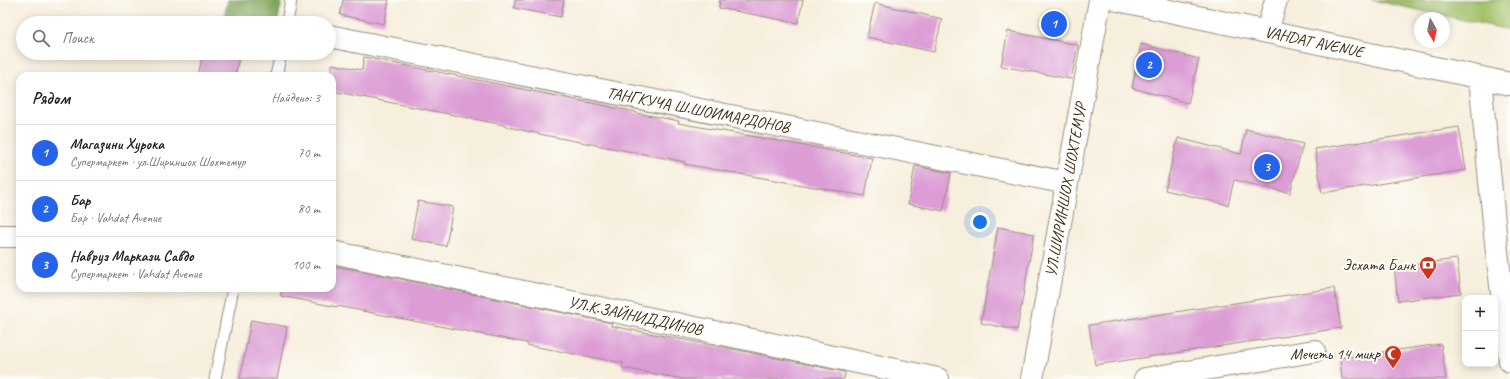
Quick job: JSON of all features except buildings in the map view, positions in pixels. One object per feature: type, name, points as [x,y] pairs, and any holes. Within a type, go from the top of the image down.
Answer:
[{"type":"street","name":"УЛ.ШИРИНШОХ ШОХТЕМУР","points":[[1032,379],[1100,0]]},
{"type":"street","name":"VAHDAT AVENUE","points":[[1118,0],[1510,84]]},
{"type":"street","points":[[1267,32],[1276,0]]},
{"type":"street","name":"ТАНГКУЧА Ш.ШОИМАРДОНОВ","points":[[336,37],[1068,183]]},
{"type":"street","points":[[1480,78],[1501,246],[1510,360]]},
{"type":"street","points":[[0,236],[16,236]]},
{"type":"street","name":"УЛ.К.ЗАЙНИДДИНОВ","points":[[336,253],[938,379]]},
{"type":"street","points":[[1145,379],[1314,352]]},
{"type":"lane","points":[[288,16],[291,0]]},
{"type":"lane","points":[[277,72],[279,60]]},
{"type":"lane","points":[[214,379],[232,292]]},
{"type":"green space","points":[[228,0],[282,0],[279,16],[225,16]]},
{"type":"green space","points":[[1372,0],[1510,0],[1510,30],[1450,17],[1450,12],[1427,12]]},
{"type":"place","name":"Магазини Хурока","points":[[1054,24]]},
{"type":"place","name":"Бар","points":[[1149,65]]},
{"type":"place","name":"Навруз Маркази Савдо","points":[[1267,167]]},
{"type":"place","name":"Эсхата Банк","points":[[1428,280]]},
{"type":"place","name":"Мечеть 14 микр","points":[[1393,369]]}]
